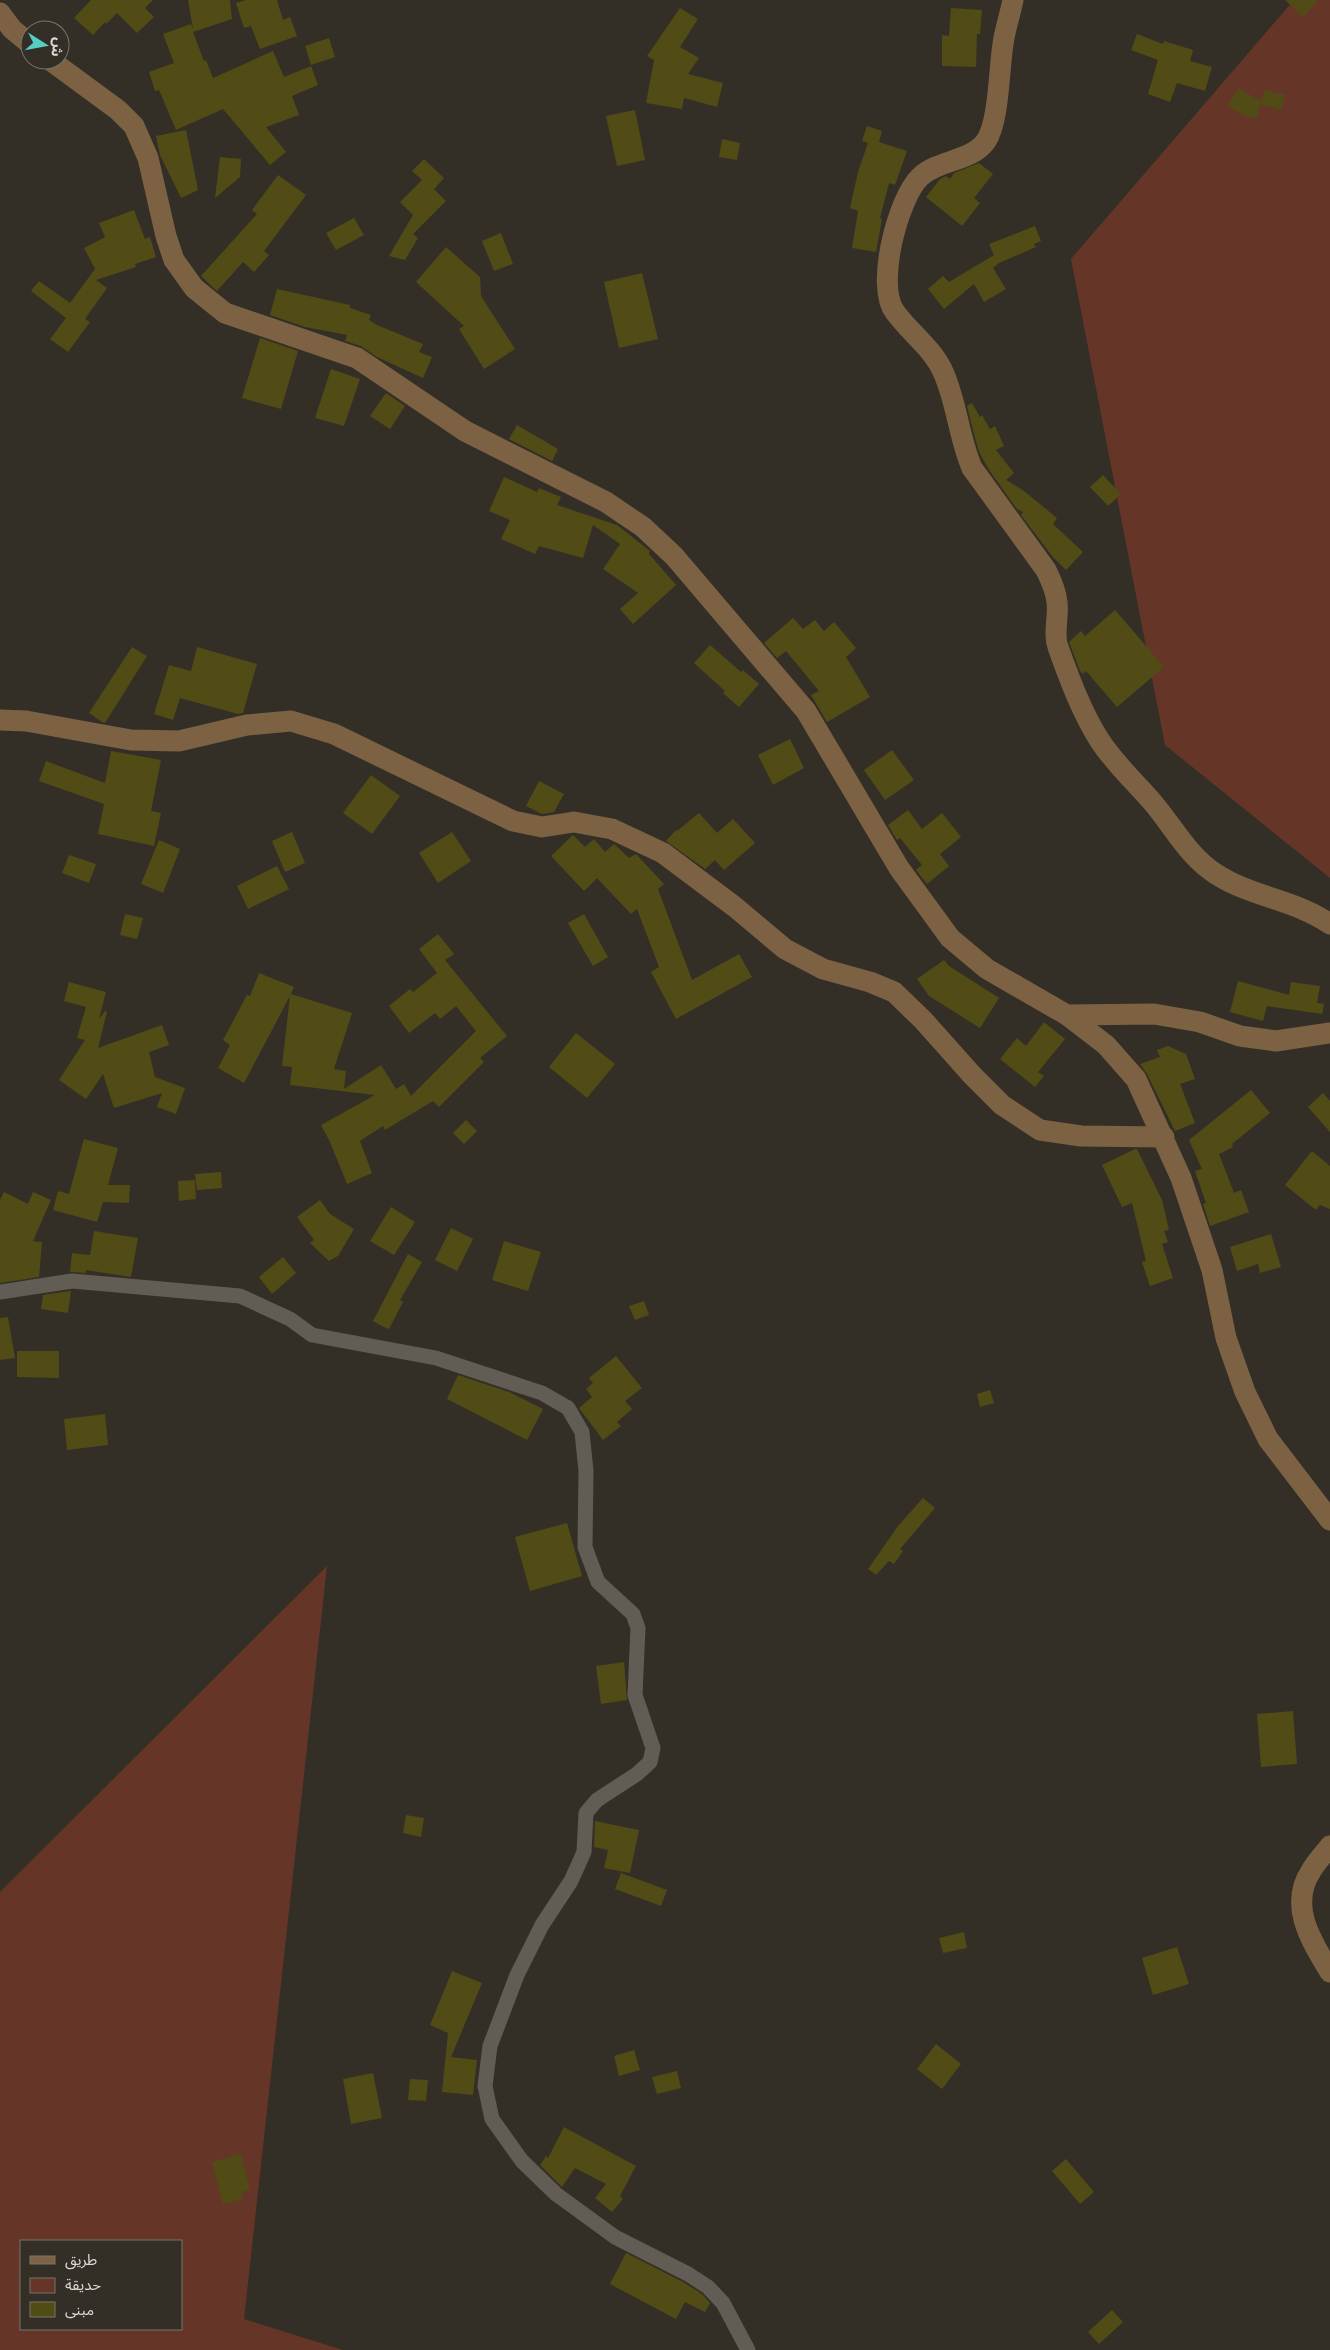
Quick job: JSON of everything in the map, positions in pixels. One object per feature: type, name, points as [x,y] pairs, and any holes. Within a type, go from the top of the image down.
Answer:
[{"type":"street","points":[[1013,0],[1003,44],[993,124],[986,141],[970,154],[939,163],[920,177],[902,204],[887,270],[886,290],[893,310],[936,358],[944,373],[950,390],[964,450],[972,468],[1046,570],[1057,602],[1057,645],[1085,712],[1100,740],[1117,764],[1154,804],[1188,850],[1216,874],[1247,890],[1318,915],[1330,924]]},
{"type":"street","points":[[0,13],[12,29],[20,36]]},
{"type":"street","points":[[64,70],[118,110],[134,126],[148,158],[166,236],[174,260],[194,288],[225,313],[357,358],[465,431],[606,502],[644,527],[674,556],[806,711],[899,868],[950,938],[986,969],[1067,1015],[1106,1045],[1136,1079],[1181,1178],[1212,1270],[1226,1338],[1245,1392],[1268,1439],[1330,1520]]},
{"type":"street","points":[[0,720],[26,721],[132,740],[180,741],[247,725],[291,721],[334,734],[513,821],[542,827],[574,822],[612,829],[663,853],[735,907],[785,950],[823,969],[870,982],[894,992],[924,1020],[972,1075],[1002,1104],[1040,1130],[1082,1136],[1164,1137]]},
{"type":"street","points":[[1067,1015],[1154,1014],[1200,1022],[1240,1036],[1276,1040],[1330,1033]]},
{"type":"street","points":[[0,1292],[72,1281],[240,1296],[290,1319],[312,1334],[436,1358],[542,1393],[568,1408],[582,1432],[586,1471],[585,1548],[598,1582],[633,1614],[638,1628],[635,1695],[653,1748],[650,1762],[637,1774],[597,1800],[586,1814],[584,1852],[571,1881],[542,1925],[517,1975],[490,2046],[485,2086],[492,2119],[522,2161],[556,2194],[616,2237],[688,2274],[708,2287],[723,2303],[748,2350]]},
{"type":"street","points":[[1330,1846],[1310,1872],[1302,1894],[1303,1920],[1312,1943],[1330,1972]]},
{"type":"green space","points":[[1294,0],[1330,0],[1330,878],[1165,745],[1071,259]]},
{"type":"green space","points":[[327,1566],[244,2319],[343,2350],[0,2350],[0,1892]]},
{"type":"building","points":[[91,0],[153,0],[145,8],[154,17],[137,33],[117,13],[93,35],[74,18]]},
{"type":"building","points":[[188,0],[230,0],[232,19],[193,32],[213,78],[273,51],[284,77],[311,66],[318,85],[292,96],[299,115],[266,127],[286,152],[270,165],[223,109],[176,130],[159,90],[155,91],[149,72],[174,63],[163,34],[191,24],[193,29]]},
{"type":"building","points":[[246,0],[277,0],[283,20],[290,17],[297,36],[260,49],[251,26],[244,28],[236,3]]},
{"type":"building","points":[[1285,0],[1318,0],[1303,17]]},
{"type":"building","points":[[680,8],[698,19],[680,47],[699,58],[688,74],[723,83],[717,107],[684,98],[682,109],[646,103],[654,60],[647,56]]},
{"type":"building","points":[[951,8],[982,10],[980,34],[977,34],[976,67],[942,66],[942,35],[949,36]]},
{"type":"building","points":[[1137,34],[1163,44],[1164,41],[1193,50],[1190,61],[1212,67],[1205,91],[1177,83],[1170,102],[1148,94],[1158,60],[1131,50]]},
{"type":"building","points":[[329,38],[335,57],[311,65],[305,46]]},
{"type":"building","points":[[1238,88],[1261,101],[1265,90],[1285,95],[1281,110],[1261,104],[1256,119],[1243,115],[1228,106]]},
{"type":"building","points":[[635,110],[645,160],[617,166],[606,116]]},
{"type":"building","points":[[867,126],[882,131],[879,142],[907,151],[895,185],[889,183],[880,218],[882,219],[876,252],[852,248],[858,211],[850,208],[858,172],[868,143],[862,141]]},
{"type":"building","points":[[186,130],[198,190],[181,198],[160,155],[156,136]]},
{"type":"building","points":[[722,139],[740,143],[737,160],[719,157]]},
{"type":"building","points":[[220,157],[241,159],[240,177],[215,198]]},
{"type":"building","points":[[424,159],[444,178],[434,189],[446,201],[413,234],[418,238],[405,260],[389,256],[413,215],[400,202],[422,180],[412,171]]},
{"type":"building","points":[[979,163],[993,174],[974,198],[980,203],[962,226],[926,197],[940,179],[946,176],[950,179],[954,173]]},
{"type":"building","points":[[278,175],[306,195],[264,251],[269,255],[254,272],[243,262],[217,291],[201,276],[257,214],[252,210]]},
{"type":"building","points":[[134,210],[145,239],[150,237],[156,257],[135,264],[136,267],[96,280],[107,288],[85,319],[90,322],[68,352],[50,339],[66,318],[31,291],[39,281],[70,303],[95,269],[84,248],[105,237],[99,223]]},
{"type":"building","points":[[354,218],[364,235],[336,250],[326,233]]},
{"type":"building","points":[[1035,226],[1041,241],[1034,244],[1036,247],[999,263],[993,268],[1006,289],[984,302],[974,284],[944,309],[928,289],[943,276],[949,282],[994,255],[989,244]]},
{"type":"building","points":[[501,233],[513,264],[494,271],[482,241]]},
{"type":"building","points":[[446,247],[480,277],[481,296],[515,349],[484,369],[459,329],[464,326],[416,282]]},
{"type":"building","points":[[642,273],[658,339],[619,348],[604,282]]},
{"type":"building","points":[[277,289],[350,305],[350,308],[371,315],[369,320],[377,325],[423,344],[419,352],[432,357],[423,378],[377,357],[361,346],[345,341],[347,335],[305,327],[270,315]]},
{"type":"building","points":[[260,338],[298,351],[281,409],[242,398]]},
{"type":"building","points":[[331,369],[360,379],[344,426],[315,418]]},
{"type":"building","points":[[386,393],[405,406],[390,429],[370,416]]},
{"type":"building","points":[[972,403],[990,429],[995,426],[1004,446],[996,450],[1014,473],[1006,480],[1024,491],[1057,518],[1053,524],[1083,552],[1066,570],[1052,556],[1021,515],[1023,512],[1017,509],[989,470],[979,452],[973,430],[967,406]]},
{"type":"building","points":[[517,425],[558,449],[552,461],[509,439]]},
{"type":"building","points":[[1103,475],[1121,494],[1108,506],[1090,487]]},
{"type":"building","points":[[504,477],[537,492],[539,488],[561,497],[557,505],[617,525],[650,551],[649,554],[676,585],[633,624],[620,609],[638,593],[603,569],[620,544],[593,525],[583,558],[539,546],[535,554],[501,539],[510,520],[489,511]]},
{"type":"building","points":[[1115,610],[1164,667],[1117,707],[1086,671],[1083,674],[1080,671],[1069,642],[1081,631],[1085,636]]},
{"type":"building","points":[[793,618],[803,629],[815,620],[824,631],[834,622],[856,648],[846,657],[870,697],[827,722],[811,695],[819,691],[786,651],[777,658],[764,643]]},
{"type":"building","points":[[710,645],[741,672],[743,670],[759,684],[739,707],[723,693],[725,691],[694,663]]},
{"type":"building","points":[[132,647],[147,656],[105,723],[102,722],[89,713]]},
{"type":"building","points":[[197,647],[257,664],[243,713],[238,714],[180,698],[173,720],[154,714],[169,665],[191,671]]},
{"type":"building","points":[[790,739],[804,768],[773,785],[758,755]]},
{"type":"building","points":[[892,750],[914,780],[885,800],[864,770]]},
{"type":"building","points":[[111,751],[161,760],[151,811],[161,813],[154,846],[98,834],[104,804],[39,781],[46,761],[105,783]]},
{"type":"building","points":[[371,775],[400,796],[372,834],[343,813]]},
{"type":"building","points":[[539,781],[564,794],[554,812],[542,814],[526,806]]},
{"type":"building","points":[[908,810],[922,829],[942,813],[961,837],[940,854],[949,866],[927,884],[916,870],[922,865],[900,838],[897,840],[888,825]]},
{"type":"building","points":[[699,813],[717,833],[733,819],[755,843],[724,870],[715,860],[705,869],[666,841],[676,830]]},
{"type":"building","points":[[292,832],[305,863],[285,872],[272,841]]},
{"type":"building","points":[[452,832],[471,861],[438,883],[419,853]]},
{"type":"building","points":[[573,835],[585,847],[594,839],[605,852],[614,844],[629,858],[636,854],[664,884],[658,889],[692,980],[739,954],[752,977],[676,1019],[651,972],[659,967],[637,909],[631,914],[597,878],[584,891],[551,856]]},
{"type":"building","points":[[159,840],[180,849],[163,893],[141,884]]},
{"type":"building","points":[[69,855],[96,864],[89,883],[62,873]]},
{"type":"building","points":[[277,866],[289,889],[248,909],[237,886]]},
{"type":"building","points":[[125,914],[143,918],[137,939],[120,935]]},
{"type":"building","points":[[584,914],[608,957],[593,966],[568,923]]},
{"type":"building","points":[[438,934],[454,954],[445,960],[507,1036],[480,1058],[484,1062],[439,1107],[433,1101],[385,1130],[383,1126],[360,1141],[372,1173],[347,1184],[321,1125],[375,1095],[290,1085],[292,1067],[282,1066],[290,996],[244,1083],[218,1068],[230,1045],[223,1040],[247,995],[250,996],[259,973],[294,987],[291,994],[352,1013],[334,1069],[346,1071],[344,1089],[381,1065],[396,1089],[404,1084],[411,1096],[476,1031],[456,1006],[440,1019],[435,1013],[409,1033],[389,1006],[410,989],[413,992],[437,973],[419,949]]},
{"type":"building","points":[[944,960],[949,966],[999,998],[980,1028],[929,996],[917,979]]},
{"type":"building","points":[[1238,981],[1289,995],[1291,982],[1320,986],[1317,1003],[1324,1004],[1322,1014],[1267,1006],[1263,1021],[1230,1012]]},
{"type":"building","points":[[69,982],[106,992],[99,1019],[105,1011],[107,1012],[98,1048],[162,1025],[169,1045],[149,1052],[155,1077],[185,1088],[176,1114],[157,1107],[162,1093],[114,1108],[103,1074],[86,1099],[59,1080],[85,1040],[77,1038],[86,1007],[64,1001]]},
{"type":"building","points":[[1044,1022],[1065,1039],[1038,1072],[1044,1076],[1035,1087],[1000,1059],[1017,1038],[1026,1046]]},
{"type":"building","points":[[576,1033],[615,1064],[587,1098],[549,1067]]},
{"type":"building","points":[[1168,1046],[1186,1054],[1195,1079],[1180,1084],[1195,1123],[1175,1131],[1147,1074],[1140,1064],[1160,1057],[1157,1050]]},
{"type":"building","points":[[1251,1090],[1270,1113],[1232,1144],[1233,1147],[1219,1154],[1234,1193],[1241,1190],[1249,1212],[1210,1226],[1203,1204],[1206,1203],[1195,1171],[1202,1169],[1189,1140]]},
{"type":"building","points":[[1323,1093],[1330,1101],[1330,1132],[1308,1107]]},
{"type":"building","points":[[466,1120],[477,1131],[464,1144],[453,1133]]},
{"type":"building","points":[[84,1139],[118,1148],[108,1185],[130,1185],[129,1203],[103,1202],[97,1222],[53,1210],[58,1191],[69,1194]]},
{"type":"building","points":[[1137,1149],[1162,1200],[1169,1230],[1164,1231],[1168,1242],[1162,1244],[1173,1278],[1150,1286],[1142,1262],[1146,1261],[1132,1203],[1122,1207],[1102,1165]]},
{"type":"building","points":[[1312,1151],[1330,1166],[1330,1209],[1320,1205],[1316,1210],[1285,1185]]},
{"type":"building","points":[[221,1172],[222,1188],[197,1190],[195,1174]]},
{"type":"building","points":[[195,1180],[196,1199],[179,1201],[178,1181]]},
{"type":"building","points":[[4,1192],[28,1204],[33,1192],[51,1200],[33,1241],[42,1242],[39,1277],[0,1283],[0,1200]]},
{"type":"building","points":[[320,1200],[330,1214],[354,1229],[338,1256],[329,1261],[310,1243],[314,1240],[297,1217]]},
{"type":"building","points":[[391,1207],[415,1222],[394,1255],[370,1241]]},
{"type":"building","points":[[451,1228],[473,1239],[457,1271],[435,1260]]},
{"type":"building","points":[[94,1231],[138,1238],[131,1277],[86,1270],[86,1273],[70,1272],[72,1253],[90,1255]]},
{"type":"building","points":[[1271,1234],[1281,1267],[1260,1273],[1258,1264],[1237,1271],[1230,1247]]},
{"type":"building","points":[[504,1241],[541,1252],[528,1291],[492,1280]]},
{"type":"building","points":[[408,1254],[422,1262],[400,1300],[403,1302],[389,1329],[373,1321]]},
{"type":"building","points":[[283,1257],[296,1273],[272,1294],[259,1277]]},
{"type":"building","points":[[71,1291],[68,1313],[41,1309],[43,1295]]},
{"type":"building","points":[[644,1301],[649,1315],[635,1320],[629,1306]]},
{"type":"building","points":[[8,1317],[15,1358],[0,1360],[0,1318]]},
{"type":"building","points":[[17,1351],[59,1351],[59,1378],[17,1377]]},
{"type":"building","points":[[616,1356],[642,1388],[625,1401],[632,1409],[617,1422],[621,1426],[603,1440],[579,1408],[592,1397],[586,1389],[593,1383],[589,1378]]},
{"type":"building","points":[[458,1375],[509,1392],[543,1409],[527,1440],[447,1399]]},
{"type":"building","points":[[990,1390],[994,1403],[980,1407],[977,1394]]},
{"type":"building","points":[[105,1414],[108,1445],[67,1450],[64,1419]]},
{"type":"building","points":[[923,1498],[935,1508],[900,1549],[903,1551],[894,1564],[889,1561],[876,1575],[868,1569],[898,1526]]},
{"type":"building","points":[[567,1523],[582,1576],[530,1591],[515,1537]]},
{"type":"building","points":[[624,1662],[627,1700],[601,1704],[596,1666]]},
{"type":"building","points":[[1293,1711],[1297,1764],[1261,1767],[1257,1714]]},
{"type":"building","points":[[406,1815],[424,1818],[421,1837],[403,1833]]},
{"type":"building","points":[[595,1821],[639,1830],[630,1873],[604,1868],[608,1850],[594,1847]]},
{"type":"building","points":[[621,1873],[667,1890],[661,1906],[615,1889]]},
{"type":"building","points":[[964,1932],[967,1948],[943,1953],[939,1938]]},
{"type":"building","points":[[1177,1947],[1189,1984],[1153,1995],[1142,1958]]},
{"type":"building","points":[[452,1971],[482,1983],[451,2057],[477,2060],[473,2095],[442,2092],[448,2033],[430,2025]]},
{"type":"building","points":[[936,2044],[961,2064],[942,2089],[917,2069]]},
{"type":"building","points":[[634,2050],[640,2070],[619,2076],[614,2056]]},
{"type":"building","points":[[677,2071],[681,2088],[657,2094],[652,2077]]},
{"type":"building","points":[[373,2073],[382,2118],[351,2124],[343,2079]]},
{"type":"building","points":[[410,2079],[428,2080],[426,2101],[408,2100]]},
{"type":"building","points":[[564,2127],[636,2166],[620,2196],[623,2199],[612,2212],[595,2198],[606,2184],[575,2168],[562,2187],[540,2165],[546,2156],[548,2158]]},
{"type":"building","points":[[241,2154],[250,2190],[241,2192],[243,2199],[223,2204],[212,2162]]},
{"type":"building","points":[[1066,2159],[1094,2192],[1080,2204],[1052,2171]]},
{"type":"building","points":[[626,2253],[683,2282],[702,2294],[710,2303],[705,2312],[685,2302],[676,2319],[610,2284]]},
{"type":"building","points":[[1112,2310],[1123,2322],[1099,2344],[1088,2332]]}]
